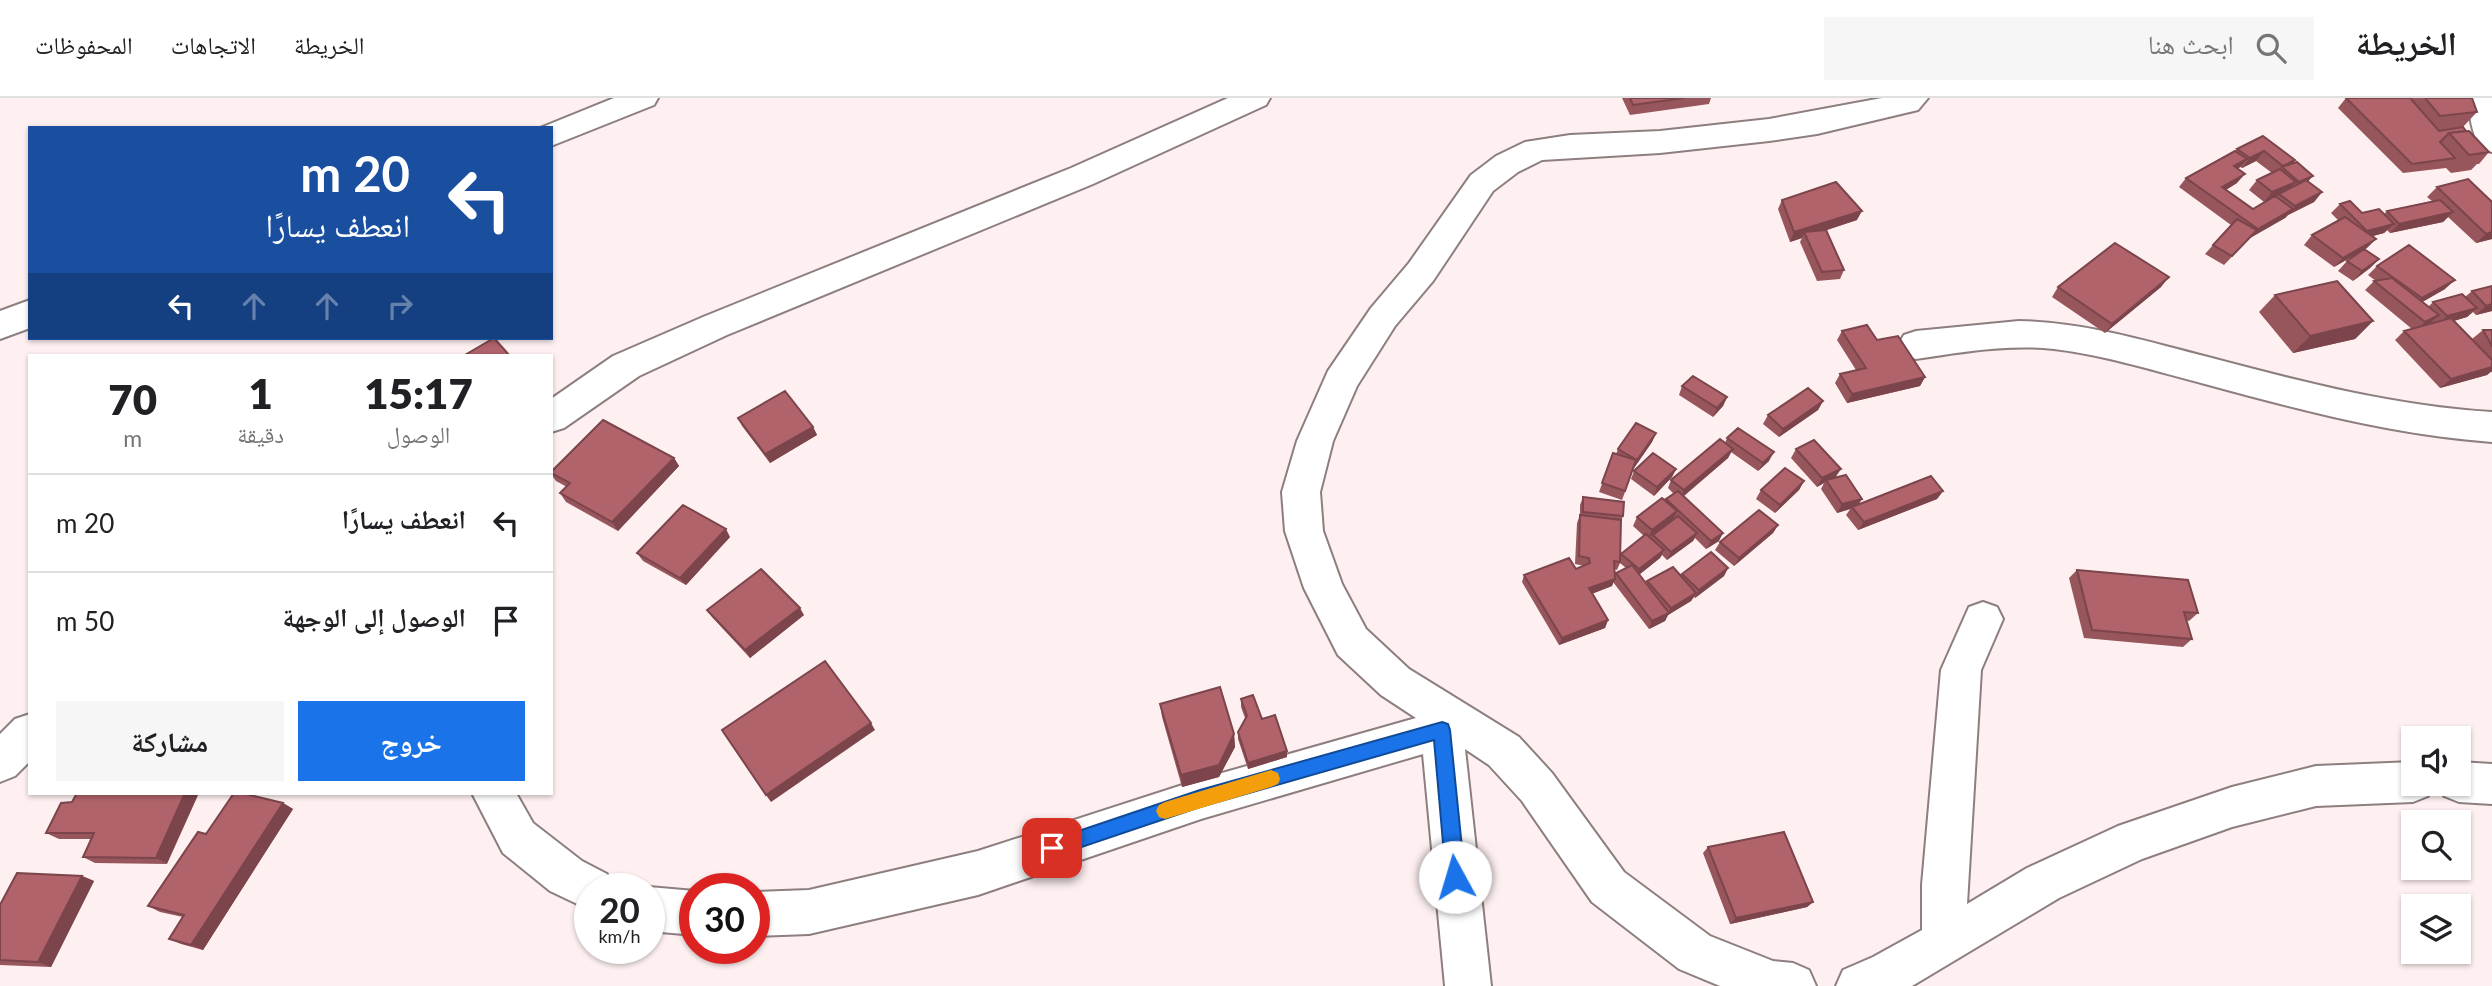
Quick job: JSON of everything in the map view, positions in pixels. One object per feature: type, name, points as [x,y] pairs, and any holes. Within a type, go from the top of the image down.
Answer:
[{"type":"street","points":[[553,134],[643,98]]},
{"type":"street","points":[[553,417],[626,366],[639,360],[715,326],[1082,176],[1255,98]]},
{"type":"street","points":[[1793,986],[1773,984],[1695,953],[1608,887],[1537,787],[1504,751],[1452,727],[1395,682],[1352,642],[1324,588],[1304,531],[1301,492],[1315,441],[1341,381],[1383,317],[1421,272],[1482,183],[1507,164],[1536,150],[1660,142],[1817,123],[1907,103],[1913,98]]},
{"type":"street","points":[[2483,98],[2486,125],[2492,141]]},
{"type":"street","points":[[0,326],[28,314]]},
{"type":"street","points":[[1916,345],[1984,334],[2053,336],[2130,351],[2391,417],[2449,426],[2492,427]]},
{"type":"street","points":[[1945,943],[1944,885],[1961,670],[1983,619]]},
{"type":"street","points":[[0,725],[28,723]]},
{"type":"street","points":[[770,913],[809,912],[978,873],[1200,799],[1452,727]]},
{"type":"street","points":[[1452,727],[1468,986]]},
{"type":"street","points":[[0,762],[28,735]]},
{"type":"street","points":[[1880,982],[2043,883],[2133,841],[2207,815],[2316,786],[2401,782]]},
{"type":"street","points":[[2471,783],[2492,784]]},
{"type":"street","points":[[494,795],[518,838],[574,880]]},
{"type":"building","points":[[1630,98],[1684,98],[1633,105]]},
{"type":"building","points":[[2346,98],[2410,98],[2439,131],[2463,127],[2466,131],[2449,133],[2440,142],[2455,158],[2412,164]]},
{"type":"building","points":[[2425,98],[2472,98],[2477,112],[2440,116]]},
{"type":"building","points":[[2469,131],[2489,152],[2469,155],[2449,133]]},
{"type":"building","points":[[2263,136],[2295,160],[2283,166],[2264,151],[2250,158],[2237,149]]},
{"type":"building","points":[[2235,151],[2247,159],[2234,166],[2245,174],[2222,187],[2253,209],[2275,196],[2293,209],[2258,229],[2186,178]]},
{"type":"building","points":[[2297,162],[2313,176],[2299,182],[2282,167]]},
{"type":"building","points":[[2280,169],[2296,182],[2272,192],[2257,180]]},
{"type":"building","points":[[2468,179],[2492,202],[2492,232],[2486,234],[2437,187]]},
{"type":"building","points":[[2306,180],[2322,192],[2295,206],[2279,194]]},
{"type":"building","points":[[1836,182],[1862,211],[1794,232],[1782,200]]},
{"type":"building","points":[[2440,200],[2453,212],[2399,224],[2387,211]]},
{"type":"building","points":[[2350,201],[2362,213],[2379,209],[2394,224],[2367,231],[2340,204]]},
{"type":"building","points":[[2345,217],[2376,239],[2343,258],[2312,235]]},
{"type":"building","points":[[2237,219],[2257,230],[2232,256],[2213,245]]},
{"type":"building","points":[[1826,230],[1844,270],[1822,272],[1804,232]]},
{"type":"building","points":[[2115,243],[2169,277],[2112,324],[2058,287]]},
{"type":"building","points":[[2409,245],[2455,280],[2422,298],[2377,266]]},
{"type":"building","points":[[2364,249],[2379,259],[2362,271],[2347,261]]},
{"type":"building","points":[[2392,278],[2439,315],[2425,322],[2374,281]]},
{"type":"building","points":[[2337,281],[2373,321],[2310,336],[2275,295]]},
{"type":"building","points":[[2492,286],[2492,304],[2486,306],[2472,291]]},
{"type":"building","points":[[2462,294],[2477,308],[2447,316],[2433,302]]},
{"type":"building","points":[[2451,318],[2492,360],[2492,367],[2451,379],[2404,331]]},
{"type":"building","points":[[1867,325],[1877,340],[1898,336],[1925,377],[1852,394],[1840,374],[1866,368],[1842,331]]},
{"type":"building","points":[[2483,330],[2492,330],[2492,346]]},
{"type":"building","points":[[491,340],[496,340],[508,354],[467,354]]},
{"type":"building","points":[[1693,376],[1727,397],[1717,408],[1682,386]]},
{"type":"building","points":[[1808,388],[1823,401],[1783,429],[1768,415]]},
{"type":"building","points":[[785,391],[813,427],[765,454],[738,418]]},
{"type":"building","points":[[603,420],[674,458],[612,522],[560,493],[570,483],[553,474],[553,470]]},
{"type":"building","points":[[1636,423],[1656,433],[1637,460],[1618,449]]},
{"type":"building","points":[[1738,428],[1774,452],[1763,463],[1727,438]]},
{"type":"building","points":[[1720,439],[1733,449],[1684,490],[1671,480]]},
{"type":"building","points":[[1814,440],[1841,469],[1822,478],[1796,449]]},
{"type":"building","points":[[1613,453],[1636,460],[1625,491],[1602,483]]},
{"type":"building","points":[[1653,453],[1676,469],[1657,487],[1634,471]]},
{"type":"building","points":[[1785,468],[1804,481],[1780,505],[1761,490]]},
{"type":"building","points":[[1846,475],[1862,499],[1842,504],[1826,480]]},
{"type":"building","points":[[1931,476],[1943,491],[1864,522],[1852,507]]},
{"type":"building","points":[[1678,491],[1723,533],[1711,541],[1666,499]]},
{"type":"building","points":[[1583,497],[1624,502],[1623,516],[1583,512]]},
{"type":"building","points":[[1662,498],[1677,511],[1652,530],[1637,517]]},
{"type":"building","points":[[683,505],[726,529],[680,578],[637,553]]},
{"type":"building","points":[[1759,510],[1778,525],[1739,558],[1720,542]]},
{"type":"building","points":[[1580,515],[1621,520],[1620,562],[1614,561],[1615,579],[1589,588],[1608,620],[1562,638],[1524,575],[1569,558],[1576,569],[1590,563],[1589,558],[1579,556]]},
{"type":"building","points":[[1678,516],[1697,533],[1671,552],[1653,535]]},
{"type":"building","points":[[1646,534],[1664,550],[1639,569],[1621,554]]},
{"type":"building","points":[[1711,552],[1728,568],[1699,590],[1682,574]]},
{"type":"building","points":[[1632,565],[1669,613],[1652,621],[1616,573]]},
{"type":"building","points":[[1673,567],[1696,593],[1671,608],[1647,581]]},
{"type":"building","points":[[761,569],[800,608],[745,650],[707,610]]},
{"type":"building","points":[[2077,570],[2188,580],[2198,613],[2184,612],[2192,639],[2092,630]]},
{"type":"building","points":[[825,661],[871,723],[766,795],[722,730]]},
{"type":"building","points":[[1220,687],[1234,734],[1219,765],[1181,775],[1160,704]]},
{"type":"building","points":[[1253,695],[1262,719],[1275,715],[1287,751],[1248,763],[1238,732],[1247,716],[1241,699]]},
{"type":"building","points":[[76,795],[184,795],[156,858],[83,857],[94,833],[46,833],[61,803],[72,802]]},
{"type":"building","points":[[233,795],[250,795],[283,803],[191,945],[169,939],[184,915],[148,906],[198,832],[206,834]]},
{"type":"building","points":[[1784,832],[1813,902],[1736,918],[1708,847]]},
{"type":"building","points":[[17,873],[82,876],[38,962],[0,960],[0,905]]},
{"type":"slow traffic","points":[[1165,811],[1271,779]]},
{"type":"route","points":[[1052,848],[1200,799],[1442,730],[1455,877]]}]
